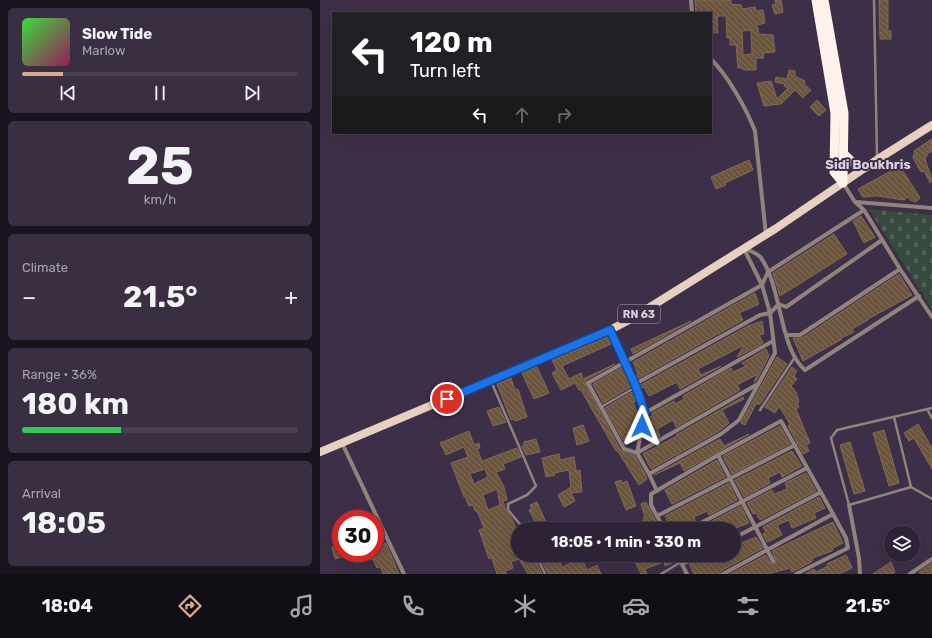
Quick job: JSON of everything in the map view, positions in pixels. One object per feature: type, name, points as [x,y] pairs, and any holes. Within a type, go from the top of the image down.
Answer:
[{"type":"highway","points":[[816,0],[835,113],[834,172],[843,183]]},
{"type":"highway","points":[[824,0],[844,112],[843,183]]},
{"type":"highway","points":[[844,154],[852,162],[866,167]]},
{"type":"main road","name":"RN 63","points":[[320,452],[610,330],[631,319],[766,234],[878,159],[932,125]]},
{"type":"street","points":[[691,0],[692,12]]},
{"type":"street","points":[[712,61],[749,117],[754,131],[766,234]]},
{"type":"street","points":[[843,183],[855,202],[864,210],[900,269],[932,316]]},
{"type":"street","points":[[855,202],[932,208]]},
{"type":"street","points":[[759,383],[637,453],[624,449],[588,383],[762,285],[768,272],[864,210]]},
{"type":"street","points":[[779,304],[786,307],[882,240]]},
{"type":"street","points":[[744,248],[760,256],[768,272],[795,357],[798,364],[805,370],[919,296]]},
{"type":"street","points":[[649,474],[721,434],[739,420],[775,353],[770,313],[762,285],[744,248]]},
{"type":"street","points":[[787,335],[800,335],[900,269]]},
{"type":"street","points":[[635,385],[760,315],[770,313],[779,304]]},
{"type":"street","points":[[610,330],[635,385],[645,413],[637,453],[657,491]]},
{"type":"street","points":[[645,413],[774,341]]},
{"type":"street","points":[[660,522],[651,505],[651,494],[781,420],[846,538],[848,548],[796,574]]},
{"type":"street","points":[[342,443],[404,574]]},
{"type":"street","points":[[656,516],[795,445]]},
{"type":"street","points":[[718,455],[773,561]]},
{"type":"street","points":[[702,522],[807,468]]},
{"type":"street","points":[[741,534],[821,492]]},
{"type":"street","points":[[849,505],[859,558],[860,574]]},
{"type":"street","points":[[723,574],[833,514]]},
{"type":"street","points":[[910,574],[932,559]]},
{"type":"street","points":[[682,563],[688,574]]},
{"type":"lane","points":[[874,0],[876,155],[878,159]]},
{"type":"lane","points":[[760,410],[795,357]]},
{"type":"lane","points":[[490,380],[536,486],[527,495],[508,504],[508,510],[518,522]]},
{"type":"lane","points":[[601,407],[635,385]]},
{"type":"lane","points":[[932,408],[837,430],[831,438],[849,505],[911,487],[932,499]]},
{"type":"lane","points":[[927,409],[932,418]]},
{"type":"lane","points":[[894,417],[911,487]]},
{"type":"lane","points":[[539,562],[545,574]]},
{"type":"lane","points":[[661,574],[682,563]]},
{"type":"green space","points":[[869,209],[932,215],[932,309]]},
{"type":"building","points":[[695,0],[731,0],[731,4],[741,5],[742,9],[755,7],[756,11],[763,10],[765,23],[757,25],[759,34],[773,35],[775,52],[763,53],[764,58],[756,58],[756,70],[743,70],[743,68],[738,68],[736,45],[730,45],[730,38],[727,38],[726,16],[717,16],[718,33],[712,33],[712,12],[696,12]],"holes":[[[751,30],[752,54],[743,55],[742,31]]]},
{"type":"building","points":[[775,0],[781,0],[783,12],[775,14],[772,5],[776,4]]},
{"type":"building","points":[[879,0],[888,0],[888,31],[891,31],[891,39],[880,39]]},
{"type":"building","points":[[789,70],[795,71],[795,76],[805,81],[804,84],[811,90],[803,98],[795,90],[781,104],[764,106],[757,83],[771,81],[777,99],[788,88],[784,86],[785,84],[775,82],[776,77],[787,79]]},
{"type":"building","points":[[817,100],[826,110],[819,116],[810,107]]},
{"type":"building","points":[[932,139],[932,151],[928,153],[925,159],[932,180],[930,183],[924,171],[921,172],[913,158],[915,150]]},
{"type":"building","points":[[749,160],[753,170],[725,183],[726,185],[716,189],[711,177]]},
{"type":"building","points":[[900,166],[920,198],[916,202],[910,200],[908,197],[904,200],[877,196],[863,197],[858,189]]},
{"type":"building","points":[[861,216],[875,237],[864,243],[853,221]]},
{"type":"building","points":[[834,234],[847,254],[780,296],[773,273]]},
{"type":"building","points":[[899,274],[912,295],[868,319],[852,329],[854,332],[841,338],[842,339],[803,361],[793,338],[802,338]]},
{"type":"building","points":[[755,293],[759,304],[739,313],[743,320],[637,379],[635,376],[638,374],[633,362]]},
{"type":"building","points":[[691,321],[633,354],[631,349]]},
{"type":"building","points":[[762,321],[764,334],[759,335],[763,343],[737,357],[744,345],[698,369],[701,375],[721,366],[680,389],[677,382],[649,396],[644,387],[640,389],[639,386],[748,326]]},
{"type":"building","points":[[608,337],[611,344],[562,366],[569,379],[581,373],[583,379],[615,364],[586,380],[585,383],[621,451],[635,456],[646,476],[647,479],[639,485],[617,450],[616,451],[581,390],[579,390],[575,383],[561,390],[552,373],[557,370],[552,360]]},
{"type":"building","points":[[766,349],[769,356],[756,381],[754,382],[758,374],[737,385],[740,390],[676,427],[673,420],[657,429],[660,436],[650,442],[645,432],[648,426],[648,418],[653,415],[652,413],[674,401],[675,404],[684,399],[683,396],[731,368],[733,372],[746,366],[742,363]]},
{"type":"building","points":[[777,357],[787,364],[760,404],[756,404],[745,425],[741,423]]},
{"type":"building","points":[[537,367],[549,393],[534,399],[522,373]]},
{"type":"building","points":[[623,367],[632,386],[603,403],[593,384]]},
{"type":"building","points":[[792,367],[797,371],[794,376],[797,379],[791,386],[796,392],[799,402],[797,403],[799,407],[796,409],[810,443],[806,445],[809,451],[803,454],[788,426],[790,424],[779,406],[775,413],[765,407]]},
{"type":"building","points":[[511,378],[515,390],[518,389],[527,417],[515,421],[514,419],[511,420],[497,384]]},
{"type":"building","points":[[634,391],[637,401],[633,402],[639,416],[635,434],[623,440],[605,408]]},
{"type":"building","points":[[743,397],[744,399],[722,410],[729,423],[719,431],[651,469],[643,454]]},
{"type":"building","points":[[499,407],[506,422],[493,426],[487,411]]},
{"type":"building","points":[[918,424],[932,448],[932,469],[914,438],[909,441],[904,433]]},
{"type":"building","points":[[583,425],[589,441],[577,445],[573,428]]},
{"type":"building","points":[[780,426],[790,444],[732,474],[723,456]]},
{"type":"building","points":[[884,430],[899,483],[889,486],[873,433]]},
{"type":"building","points":[[469,431],[474,445],[479,443],[480,448],[477,449],[482,461],[517,448],[521,457],[503,464],[505,469],[496,472],[504,487],[507,500],[503,501],[506,511],[513,522],[511,522],[511,562],[513,568],[505,571],[507,574],[497,574],[492,558],[489,559],[479,530],[484,528],[477,511],[475,511],[473,505],[469,506],[464,497],[451,463],[468,457],[464,447],[446,455],[440,443]],"holes":[[[485,469],[488,477],[474,484],[470,474]],[[497,489],[500,505],[488,510],[483,495]]]},
{"type":"building","points":[[749,434],[684,471],[680,463],[654,475],[720,439],[724,446]]},
{"type":"building","points":[[536,439],[540,452],[526,455],[522,446],[524,445],[524,442]]},
{"type":"building","points":[[850,442],[865,491],[854,494],[840,445]]},
{"type":"building","points":[[792,451],[802,466],[782,477],[780,472],[768,478],[770,483],[744,497],[735,480]]},
{"type":"building","points":[[559,454],[560,460],[574,457],[576,471],[580,470],[582,492],[571,493],[575,501],[564,507],[558,495],[571,487],[569,470],[554,473],[555,475],[546,477],[542,458]]},
{"type":"building","points":[[717,460],[725,477],[672,504],[665,490]]},
{"type":"building","points":[[806,473],[816,491],[760,520],[756,513],[753,514],[747,503],[772,490],[774,494],[787,489],[785,483]]},
{"type":"building","points":[[621,480],[622,483],[627,481],[636,506],[626,510],[615,482]]},
{"type":"building","points":[[729,483],[737,500],[709,515],[707,511],[694,517],[696,522],[668,522],[665,516]]},
{"type":"building","points":[[819,497],[825,508],[814,513],[816,518],[792,528],[789,520],[777,525],[782,535],[767,542],[763,534],[766,533],[763,527]]},
{"type":"building","points":[[537,502],[546,522],[535,522],[529,510],[532,509],[530,505]]},
{"type":"building","points":[[646,502],[656,522],[640,522],[644,520],[643,518],[645,517],[641,504]]},
{"type":"building","points":[[741,506],[749,523],[741,526],[741,522],[725,522],[724,520],[720,522],[712,521]]},
{"type":"building","points":[[833,522],[843,543],[833,548],[832,551],[812,558],[813,560],[811,562],[792,572],[790,568],[768,574],[730,574],[766,555],[770,563],[774,564],[776,561],[772,551]]},
{"type":"building","points":[[756,537],[763,548],[741,560],[741,543]]},
{"type":"building","points":[[386,543],[399,574],[383,574],[380,566],[377,568],[374,562],[384,562],[384,544]]},
{"type":"building","points":[[846,555],[852,568],[839,574],[805,574],[814,569],[816,572],[828,566],[827,564]]},
{"type":"building","points":[[521,562],[536,562],[542,574],[528,574]]},
{"type":"building","points":[[542,562],[560,562],[562,567],[574,562],[583,562],[587,570],[597,565],[601,574],[548,574]]},
{"type":"building","points":[[635,562],[664,562],[645,569],[647,574],[641,574]]},
{"type":"building","points":[[664,562],[674,562],[665,566]]},
{"type":"building","points":[[693,562],[737,562],[721,571],[720,574],[694,574],[689,564]]},
{"type":"building","points":[[891,562],[895,572],[892,574],[873,574]]},
{"type":"building","points":[[932,563],[932,574],[921,574],[919,572]]},
{"type":"district","name":"Sidi Boukhris","points":[[868,164]]},
{"type":"route","points":[[447,399],[610,330],[635,384],[645,413],[642,426]]}]
